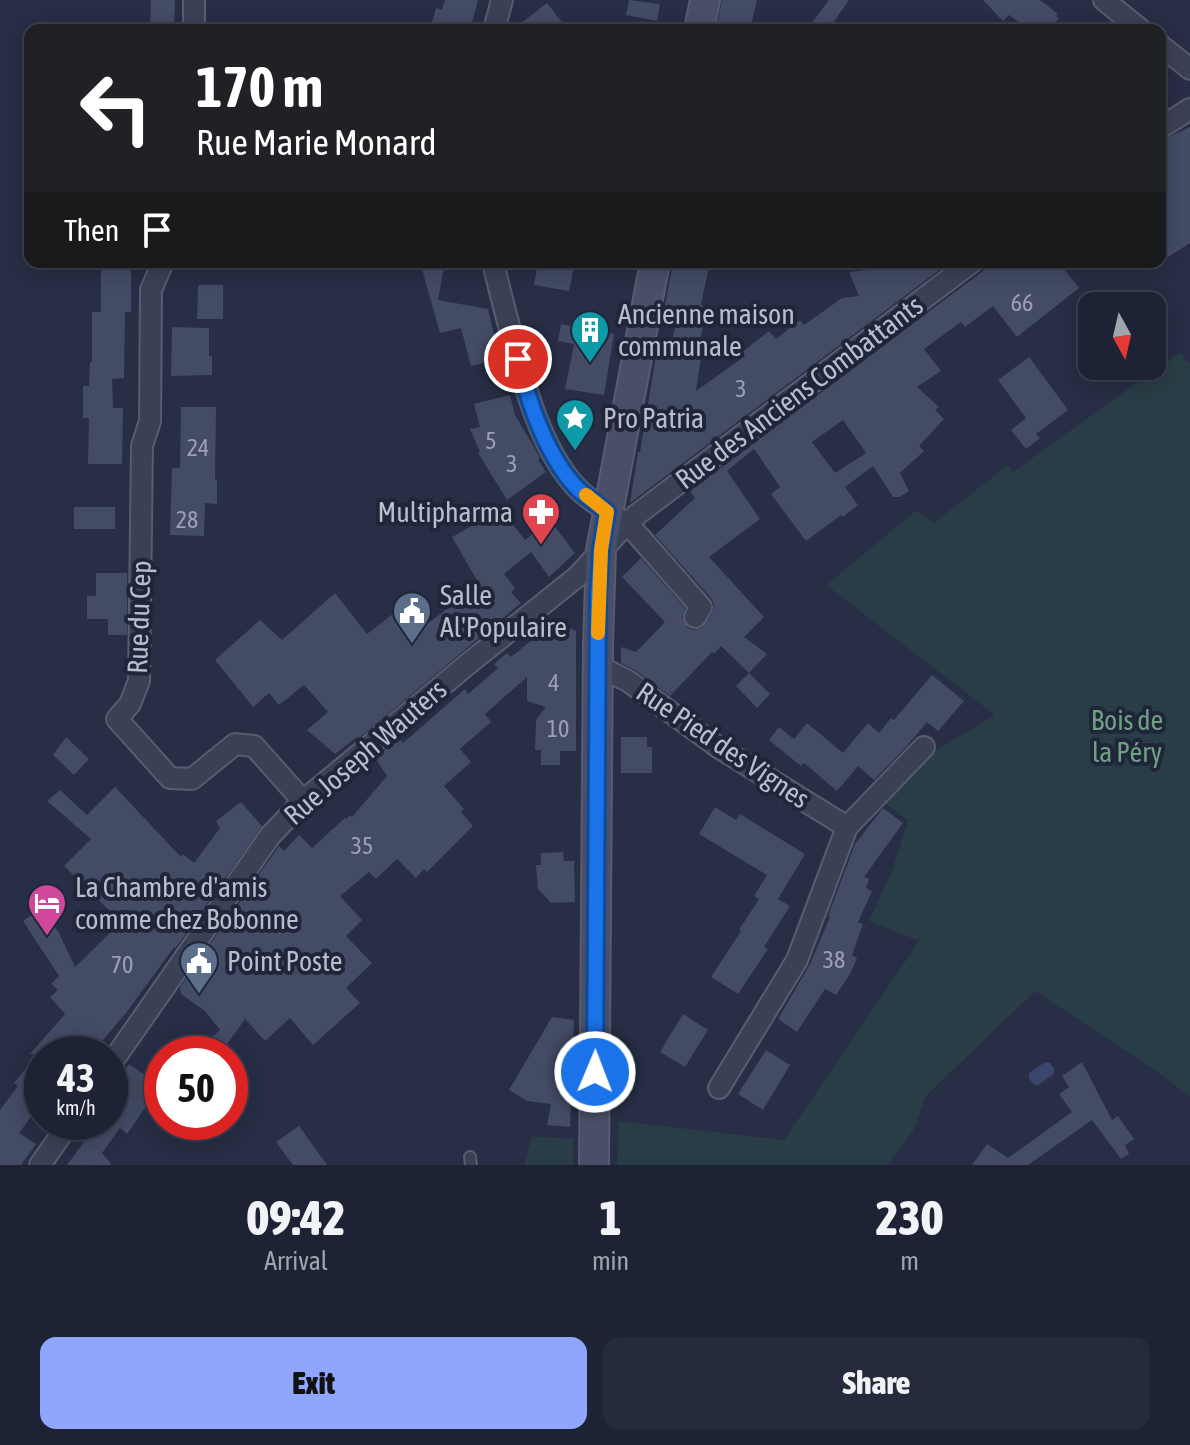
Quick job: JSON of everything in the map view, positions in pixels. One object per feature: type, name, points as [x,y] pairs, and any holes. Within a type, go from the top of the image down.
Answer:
[{"type":"main road","points":[[700,24],[705,0]]},
{"type":"main road","points":[[594,1165],[598,597],[601,550],[617,518],[654,268]]},
{"type":"street","points":[[194,0],[194,24]]},
{"type":"street","points":[[496,24],[502,0]]},
{"type":"street","points":[[1104,0],[1134,24]]},
{"type":"street","points":[[1166,50],[1190,69]]},
{"type":"street","points":[[1166,124],[1190,109]]},
{"type":"street","name":"Rue du Cep","points":[[160,268],[151,290],[150,421],[142,446],[139,681],[130,704],[117,719],[170,778],[192,779],[235,744],[254,746],[303,801]]},
{"type":"street","points":[[494,268],[524,386],[561,469],[577,488],[617,518],[701,607],[695,617]]},
{"type":"street","name":"Rue des Anciens Combattants","points":[[617,518],[964,268]]},
{"type":"street","name":"Rue Joseph Wauters","points":[[128,1039],[270,836],[303,801],[578,576],[601,550]]},
{"type":"street","name":"Rue Pied des Vignes","points":[[598,666],[628,681],[718,747],[847,827]]},
{"type":"street","points":[[719,1088],[797,960],[847,827],[924,747]]},
{"type":"street","points":[[40,1165],[57,1140]]},
{"type":"green space","name":"Bois de la Péry","points":[[1180,352],[1190,362],[1190,1097],[1035,991],[926,1096],[913,1131],[887,1165],[617,1165],[619,1121],[784,1140],[919,941],[869,921],[892,871],[908,820],[883,802],[930,754],[995,715],[826,585],[917,510],[934,523],[1008,465],[1013,472],[1141,380],[1166,380],[1166,362]]},
{"type":"green space","points":[[532,1136],[573,1139],[573,1165],[524,1165]]},
{"type":"water","points":[[1045,1062],[1050,1063],[1054,1074],[1038,1085],[1033,1084],[1029,1073]]},
{"type":"building","points":[[151,0],[175,0],[174,24],[150,24]]},
{"type":"building","points":[[445,0],[478,0],[472,24],[432,24],[436,8],[442,10]]},
{"type":"building","points":[[629,0],[660,4],[657,21],[626,15]]},
{"type":"building","points":[[722,0],[757,0],[751,24],[717,24]]},
{"type":"building","points":[[829,0],[849,0],[832,24],[811,24]]},
{"type":"building","points":[[983,0],[1040,0],[1059,18],[1054,24],[1022,24],[1009,15],[1003,21]]},
{"type":"building","points":[[547,3],[563,24],[520,24]]},
{"type":"building","points":[[1190,127],[1190,243],[1166,258],[1166,138]]},
{"type":"building","points":[[101,268],[131,268],[131,312],[125,312],[124,378],[112,379],[113,408],[123,408],[122,464],[88,464],[89,418],[83,418],[83,386],[89,386],[92,362],[92,312],[101,312]]},
{"type":"building","points":[[422,268],[444,268],[438,300],[488,309],[500,359],[471,366],[461,328],[440,333]]},
{"type":"building","points":[[537,268],[574,268],[569,291],[534,285]]},
{"type":"building","points":[[672,268],[709,268],[701,304],[706,309],[697,357],[701,357],[696,391],[745,356],[742,352],[769,331],[776,339],[800,320],[804,325],[842,298],[859,296],[849,272],[868,268],[942,268],[630,503],[658,343],[671,345],[677,319],[663,316]]},
{"type":"building","points":[[987,268],[1063,268],[1079,288],[1017,337],[993,306],[965,327],[961,322],[924,349],[941,371],[917,387],[939,407],[935,410],[944,419],[919,446],[924,451],[900,473],[909,491],[900,497],[893,497],[873,466],[845,487],[858,505],[806,541],[771,494],[780,487],[754,449],[727,471],[760,519],[709,557],[764,617],[744,637],[767,654],[749,673],[721,646],[670,696],[621,663],[621,647],[636,652],[665,622],[622,577],[641,558],[685,608],[682,618],[688,628],[702,628],[712,613],[714,605],[711,598],[655,535],[695,498],[690,491]],"holes":[[[843,420],[866,453],[835,473],[812,442]]]},
{"type":"building","points":[[198,285],[223,285],[223,319],[197,319]]},
{"type":"building","name":"Ancienne maison communale","points":[[561,324],[614,334],[604,395],[565,389],[574,344],[558,341]]},
{"type":"building","points":[[172,327],[209,328],[212,375],[171,376]]},
{"type":"building","points":[[1029,357],[1068,410],[1036,434],[1040,438],[1026,449],[1011,430],[1026,418],[998,380]]},
{"type":"building","points":[[510,395],[515,415],[546,472],[507,500],[478,453],[470,429],[480,427],[474,404]]},
{"type":"building","points":[[181,407],[216,407],[217,504],[205,503],[204,536],[170,535],[172,468],[180,468]]},
{"type":"building","points":[[497,504],[525,540],[550,520],[575,553],[549,577],[531,552],[504,574],[515,588],[511,592],[521,603],[358,739],[335,754],[307,730],[328,712],[304,685],[279,705],[269,693],[253,707],[215,660],[260,620],[282,640],[335,593],[367,634],[403,606],[406,611],[415,603],[430,622],[479,584],[452,537],[480,521],[478,518]]},
{"type":"building","points":[[74,507],[115,507],[115,529],[74,529]]},
{"type":"building","points":[[96,573],[127,573],[127,635],[108,635],[108,619],[87,619],[87,596],[96,596]]},
{"type":"building","points":[[555,621],[576,631],[576,751],[560,751],[560,765],[541,765],[541,750],[535,750],[536,720],[546,707],[527,701],[527,677],[485,714],[491,722],[460,749],[471,762],[444,786],[464,809],[461,812],[473,826],[427,872],[424,869],[416,878],[397,859],[376,879],[369,872],[340,896],[362,920],[346,936],[372,963],[346,988],[360,1003],[313,1045],[290,1018],[265,1041],[245,1019],[233,1036],[214,1036],[220,1030],[205,1011],[181,994],[180,987],[279,846],[284,851],[299,835],[312,848],[345,818],[352,817],[387,776],[375,758],[399,738],[403,743],[465,689],[468,694],[498,668],[494,664],[507,653],[511,657]]},
{"type":"building","points":[[749,673],[770,694],[757,708],[736,686]]},
{"type":"building","points":[[932,675],[964,701],[938,731],[927,722],[874,780],[858,766],[837,791],[804,763],[801,766],[769,740],[779,727],[794,739],[807,723],[843,753],[868,723],[879,733],[891,718],[894,720]]},
{"type":"building","points":[[66,737],[89,759],[74,775],[53,755]]},
{"type":"building","points":[[621,737],[647,737],[647,747],[652,747],[652,773],[621,773]]},
{"type":"building","points":[[115,787],[181,857],[183,854],[194,863],[220,828],[216,821],[241,802],[262,826],[175,949],[175,946],[106,1036],[46,1036],[65,1014],[50,997],[58,990],[51,984],[59,976],[23,921],[40,909],[58,931],[75,967],[121,922],[64,866],[91,839],[47,801],[60,790],[87,815]]},
{"type":"building","points":[[715,807],[736,820],[740,814],[805,854],[778,899],[790,906],[764,947],[768,949],[738,994],[711,977],[759,899],[754,896],[767,875],[699,834]]},
{"type":"building","points":[[883,808],[903,823],[864,877],[869,879],[866,888],[872,891],[858,922],[863,924],[852,955],[857,958],[836,995],[825,989],[797,1032],[778,1019],[810,964],[855,844]]},
{"type":"building","points":[[563,852],[564,861],[574,861],[575,902],[551,903],[538,889],[536,865],[541,865],[541,853]]},
{"type":"building","points":[[683,1014],[708,1030],[685,1067],[660,1052]]},
{"type":"building","points":[[552,1017],[574,1020],[570,1127],[547,1125],[551,1104],[527,1101],[509,1090]]},
{"type":"building","points":[[766,1050],[790,1065],[763,1110],[738,1094]]},
{"type":"building","points":[[1082,1062],[1112,1120],[1118,1116],[1134,1139],[1125,1145],[1129,1154],[1121,1159],[1092,1120],[1028,1165],[972,1165],[987,1144],[1008,1158],[1072,1112],[1059,1094],[1069,1087],[1062,1076]]},
{"type":"building","points":[[128,1065],[144,1074],[144,1109],[128,1133]]},
{"type":"building","points":[[24,1071],[24,1126],[19,1133],[24,1140],[36,1144],[21,1165],[0,1165],[0,1110],[18,1086],[14,1083]]},
{"type":"building","points":[[299,1126],[327,1165],[293,1165],[276,1142]]},
{"type":"building","points":[[81,1140],[111,1140],[102,1153],[112,1165],[67,1165],[84,1142]]},
{"type":"slow traffic","points":[[586,495],[607,512],[601,550],[598,633]]},
{"type":"place","name":"Ancienne maison communale","points":[[590,364]]},
{"type":"place","name":"Pro Patria","points":[[575,452]]},
{"type":"place","name":"Multipharma","points":[[541,546]]},
{"type":"place","name":"Salle Al'Populaire","points":[[412,645]]},
{"type":"place","name":"La Chambre d'amis comme chez Bobonne","points":[[47,937]]},
{"type":"place","name":"Point Poste","points":[[199,995]]},
{"type":"route","points":[[518,359],[533,410],[561,469],[577,488],[607,512],[598,597],[595,1072]]}]
